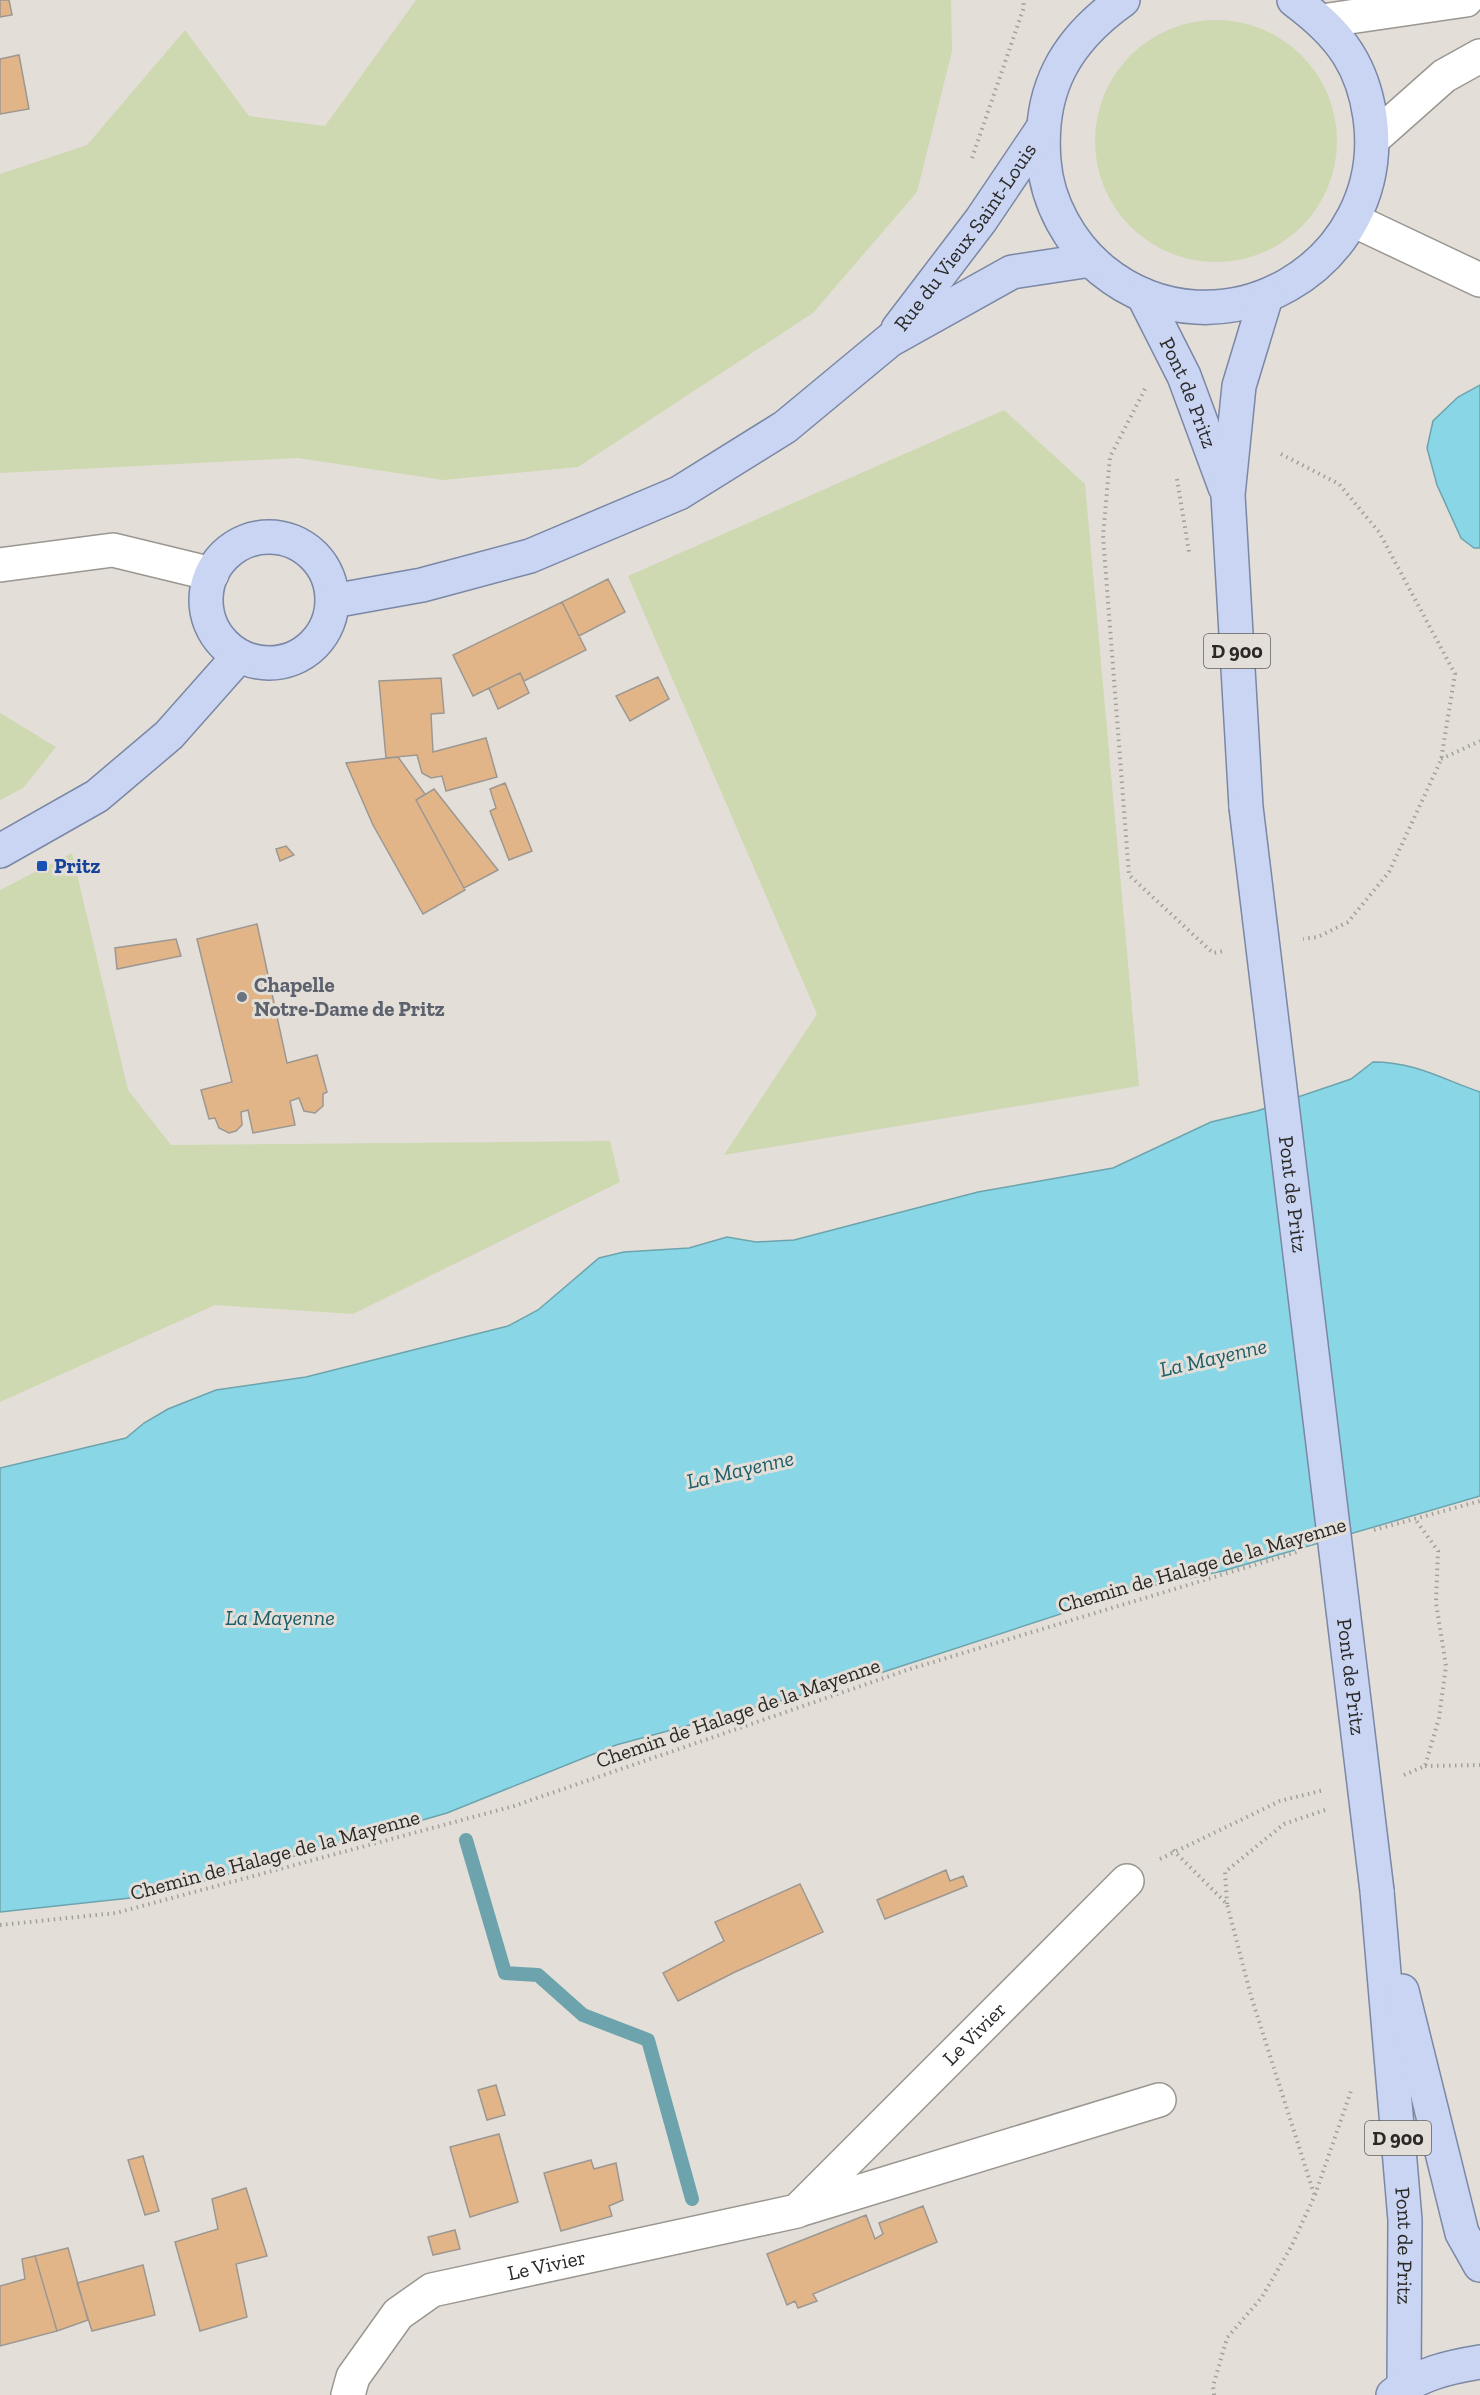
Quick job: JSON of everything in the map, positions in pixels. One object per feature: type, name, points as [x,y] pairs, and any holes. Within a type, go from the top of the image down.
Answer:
[{"type":"main road","points":[[1122,0],[1090,10],[1049,90],[1041,131],[1045,179],[1062,223],[1091,260],[1115,280],[1143,295],[1184,306],[1225,307],[1266,297],[1301,279],[1331,252],[1353,220],[1368,181],[1373,139],[1367,95],[1349,55],[1322,21],[1294,0]]},
{"type":"main road","name":"Rue du Vieux Saint-Louis","points":[[890,340],[981,220],[1041,131]]},
{"type":"main road","name":"Rue du Vieux Saint-Louis","points":[[890,340],[1012,272],[1091,260]]},
{"type":"main road","name":"Pont de Pritz","points":[[1143,295],[1184,376],[1228,495]]},
{"type":"main road","name":"Pont de Pritz","points":[[1266,297],[1239,386],[1228,495],[1246,807],[1377,1891],[1406,2220],[1399,2390]]},
{"type":"main road","points":[[333,601],[422,585],[530,556],[679,493],[785,427],[890,340]]},
{"type":"main road","points":[[262,537],[284,538],[303,546],[319,561],[329,579],[333,601],[329,622],[318,640],[301,655],[282,662],[259,663],[239,656],[224,644],[213,629],[207,611],[207,592],[212,574],[224,556],[241,543],[262,537]]},
{"type":"main road","points":[[0,851],[97,796],[169,735],[239,656]]},
{"type":"main road","name":"Pont de Pritz","points":[[1377,1891],[1462,2233],[1480,2265]]},
{"type":"main road","points":[[1399,2390],[1447,2367],[1480,2362]]},
{"type":"street","points":[[1322,21],[1466,0]]},
{"type":"street","points":[[1373,139],[1444,76],[1480,56]]},
{"type":"street","points":[[1353,220],[1480,280]]},
{"type":"street","points":[[0,565],[113,550],[212,574]]},
{"type":"street","name":"Le Vivier","points":[[797,2211],[1127,1881]]},
{"type":"street","name":"Le Vivier","points":[[348,2395],[352,2376],[398,2314],[432,2290],[797,2211],[1159,2100]]},
{"type":"path","points":[[971,159],[1024,7],[1023,0]]},
{"type":"path","points":[[1175,468],[1190,561]]},
{"type":"path","points":[[1441,760],[1480,741]]},
{"type":"path","name":"Chemin de Halage de la Mayenne","points":[[1370,1531],[1480,1501]]},
{"type":"path","points":[[1415,1519],[1438,1551],[1436,1603],[1446,1665],[1439,1718],[1425,1766]]},
{"type":"path","name":"Chemin de Halage de la Mayenne","points":[[0,1925],[117,1913],[514,1806],[910,1669],[1303,1550]]},
{"type":"path","points":[[1402,1771],[1425,1766],[1480,1765]]},
{"type":"path","points":[[1395,1779],[1425,1766]]},
{"type":"path","points":[[1127,1881],[1173,1850],[1280,1801],[1335,1787]]},
{"type":"path","points":[[1315,2195],[1251,1996],[1227,1904],[1226,1872],[1284,1824],[1335,1806]]},
{"type":"path","points":[[1173,1850],[1227,1904]]},
{"type":"path","points":[[1214,2395],[1213,2386],[1227,2338],[1262,2297],[1291,2247],[1315,2195],[1352,2089],[1351,2078]]},
{"type":"green space","points":[[416,0],[951,0],[952,51],[917,192],[813,313],[578,467],[443,480],[298,458],[0,473],[0,174],[87,145],[185,30],[249,116],[325,126]]},
{"type":"green space","points":[[1216,20],[1240,22],[1262,29],[1283,40],[1302,55],[1317,74],[1328,95],[1335,117],[1337,141],[1335,165],[1328,187],[1317,208],[1302,227],[1283,242],[1262,253],[1240,260],[1216,262],[1192,260],[1170,253],[1149,242],[1130,227],[1115,208],[1104,187],[1097,165],[1095,141],[1097,117],[1104,95],[1115,74],[1130,55],[1149,40],[1170,29],[1192,22]]},
{"type":"green space","points":[[1004,410],[1085,484],[1139,1086],[724,1155],[817,1014],[628,576]]},
{"type":"green space","points":[[0,713],[56,747],[23,788],[0,800]]},
{"type":"green space","points":[[72,853],[128,1090],[171,1145],[610,1141],[620,1182],[353,1314],[215,1305],[0,1402],[0,890]]},
{"type":"water","points":[[1480,385],[1480,548],[1474,548],[1461,538],[1437,485],[1427,448],[1433,421],[1458,397]]},
{"type":"water","name":"La Mayenne","points":[[1373,1062],[1415,1068],[1480,1092],[1480,1496],[1223,1571],[1137,1589],[868,1677],[616,1745],[447,1813],[360,1838],[149,1896],[0,1912],[0,1468],[126,1438],[144,1423],[168,1409],[216,1390],[306,1377],[508,1326],[538,1310],[599,1258],[624,1252],[689,1248],[727,1237],[756,1242],[794,1240],[978,1192],[1113,1168],[1211,1122],[1257,1111],[1351,1079]]},
{"type":"building","points":[[0,0],[9,0],[12,15],[0,17]]},
{"type":"building","points":[[19,55],[29,109],[0,114],[0,59]]},
{"type":"building","points":[[608,579],[625,612],[579,636],[562,602]]},
{"type":"building","points":[[562,602],[586,650],[524,681],[520,673],[473,696],[453,655]]},
{"type":"building","points":[[520,673],[529,693],[498,709],[489,688]]},
{"type":"building","points":[[658,677],[669,699],[630,721],[616,696]]},
{"type":"building","points":[[441,678],[444,713],[431,714],[433,752],[486,738],[497,777],[446,791],[442,776],[431,778],[422,773],[417,755],[386,758],[379,681]]},
{"type":"building","points":[[398,757],[425,794],[416,800],[465,890],[423,914],[373,825],[346,763]]},
{"type":"building","points":[[505,783],[532,851],[509,860],[490,811],[496,808],[490,789]]},
{"type":"building","points":[[434,789],[498,870],[464,888],[416,800]]},
{"type":"building","points":[[286,846],[294,855],[280,861],[276,849]]},
{"type":"building","name":"Chapelle Notre-Dame de Pritz","points":[[257,924],[287,1063],[317,1055],[327,1092],[323,1094],[323,1106],[315,1113],[304,1111],[299,1098],[290,1101],[295,1125],[253,1133],[248,1110],[241,1112],[242,1125],[236,1131],[229,1133],[219,1128],[215,1118],[209,1119],[201,1090],[232,1082],[197,939]]},
{"type":"building","points":[[176,939],[181,956],[117,969],[115,948]]},
{"type":"building","points":[[946,1870],[950,1881],[963,1876],[967,1886],[885,1919],[877,1900]]},
{"type":"building","points":[[800,1884],[823,1932],[678,2001],[663,1973],[724,1941],[715,1922]]},
{"type":"building","points":[[496,2085],[505,2115],[487,2120],[478,2090]]},
{"type":"building","points":[[499,2134],[518,2202],[470,2217],[450,2147]]},
{"type":"building","points":[[143,2156],[159,2211],[145,2215],[128,2160]]},
{"type":"building","points":[[591,2160],[594,2169],[616,2163],[623,2200],[609,2206],[612,2216],[561,2231],[544,2173]]},
{"type":"building","points":[[246,2188],[267,2256],[236,2264],[247,2317],[200,2331],[175,2242],[218,2229],[212,2199]]},
{"type":"building","points":[[923,2206],[937,2242],[813,2294],[817,2301],[798,2308],[795,2301],[787,2305],[767,2254],[866,2215],[875,2239],[883,2234],[879,2223]]},
{"type":"building","points":[[455,2230],[460,2249],[433,2255],[428,2237]]},
{"type":"building","points":[[68,2248],[88,2320],[57,2331],[35,2256]]},
{"type":"building","points":[[35,2256],[57,2331],[0,2346],[0,2286],[25,2279],[22,2259]]},
{"type":"building","points":[[143,2265],[155,2315],[92,2331],[77,2283]]},
{"type":"waterway","points":[[466,1840],[505,1973],[538,1975],[583,2015],[648,2040],[692,2199]]},
{"type":"place","name":"Pritz","points":[[42,866]]},
{"type":"place","name":"Chapelle Notre-Dame de Pritz","points":[[242,997]]}]
